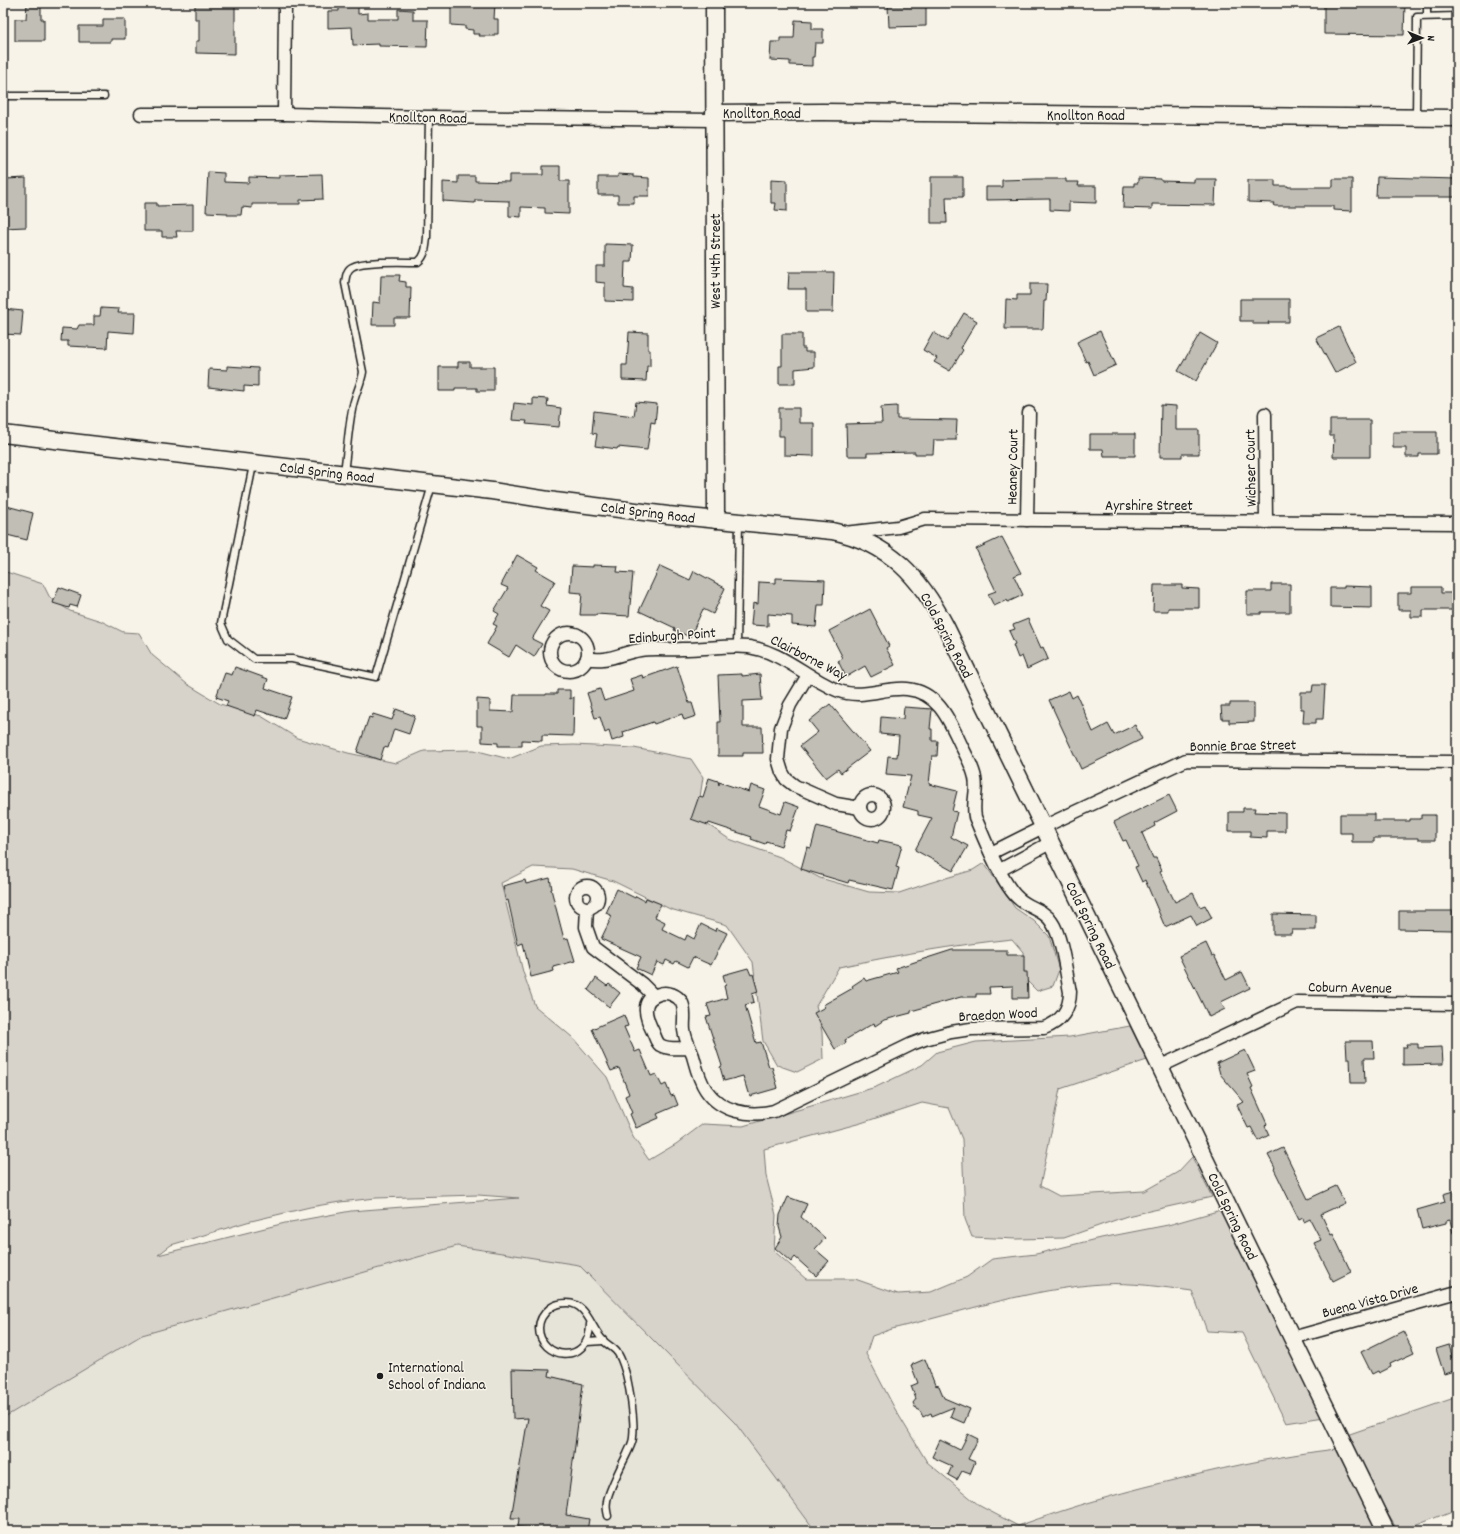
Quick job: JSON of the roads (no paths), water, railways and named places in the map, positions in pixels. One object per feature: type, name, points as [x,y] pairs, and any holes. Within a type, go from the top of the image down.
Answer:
[{"type":"street","points":[[284,114],[285,3]]},
{"type":"street","name":"West 44th Street","points":[[714,3],[716,520]]},
{"type":"street","name":"Knollton Road","points":[[141,114],[284,114],[429,117],[714,116],[828,112],[1457,118]]},
{"type":"street","name":"Heaney Court","points":[[1027,520],[1029,413]]},
{"type":"street","name":"Wichser Court","points":[[1265,414],[1266,522]]},
{"type":"street","name":"Cold Spring Road","points":[[3,434],[492,491],[555,501],[668,515],[819,529],[855,536],[871,544],[899,562],[909,571],[929,597],[946,626],[1050,843],[1161,1066],[1386,1531]]},
{"type":"street","name":"Ayrshire Street","points":[[842,533],[898,526],[925,519],[1457,523]]},
{"type":"street","name":"Edinburgh Point","points":[[587,658],[603,660],[647,649],[684,649],[737,646]]},
{"type":"street","name":"Clairborne Way","points":[[737,646],[772,652],[834,690],[846,693],[863,694],[895,689],[907,689],[919,692],[935,701],[946,715],[972,768],[976,784],[973,807],[975,817],[992,853]]},
{"type":"street","points":[[808,675],[790,705],[780,732],[778,759],[782,772],[786,779],[795,786],[836,804],[860,808]]},
{"type":"street","name":"Bonnie Brae Street","points":[[992,853],[1043,827],[1186,760],[1457,762]]},
{"type":"street","points":[[1000,870],[1050,843]]},
{"type":"street","name":"Braedon Wood","points":[[654,996],[662,993],[669,993],[676,996],[682,1002],[684,1011],[684,1029],[699,1077],[705,1089],[720,1104],[733,1110],[752,1114],[774,1111],[912,1044],[938,1035],[977,1028],[1039,1029],[1050,1026],[1058,1020],[1067,1007],[1070,992],[1058,934],[1050,920],[1044,914],[1020,900],[1012,892],[992,853]]},
{"type":"street","points":[[587,908],[585,921],[593,947],[642,984],[654,996],[647,1004],[646,1016],[658,1043],[666,1047],[690,1048]]},
{"type":"street","name":"Coburn Avenue","points":[[1161,1066],[1297,1002],[1457,1004]]},
{"type":"street","name":"Buena Vista Drive","points":[[1292,1338],[1457,1292]]},
{"type":"lane","points":[[1427,3],[1427,16]]},
{"type":"lane","points":[[1416,117],[1417,17],[1457,16]]},
{"type":"lane","points":[[3,96],[104,96]]},
{"type":"lane","points":[[344,474],[352,410],[356,393],[362,381],[363,372],[345,283],[346,274],[351,267],[362,263],[418,262],[422,259],[427,237],[429,117]]},
{"type":"lane","points":[[253,463],[221,623],[228,639],[254,659],[292,659],[376,677],[432,484]]},
{"type":"lane","points":[[737,646],[739,522]]},
{"type":"lane","points":[[561,1302],[570,1303],[582,1309],[588,1316],[590,1324],[590,1334],[587,1342],[581,1349],[573,1353],[564,1354],[550,1349],[543,1342],[539,1328],[541,1319],[546,1311],[561,1302]]},
{"type":"lane","points":[[590,1324],[603,1341],[616,1351],[626,1373],[632,1410],[633,1438],[607,1500],[608,1516]]},
{"type":"lane","points":[[587,1342],[603,1341]]},
{"type":"place","name":"International School of Indiana","points":[[380,1376]]}]
